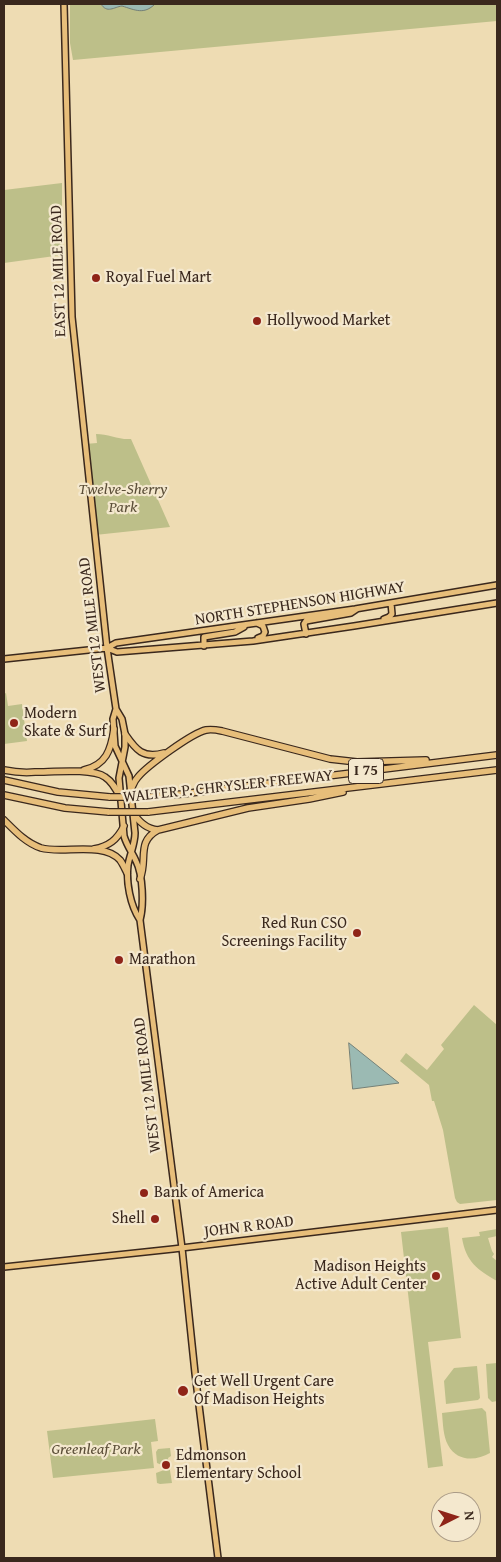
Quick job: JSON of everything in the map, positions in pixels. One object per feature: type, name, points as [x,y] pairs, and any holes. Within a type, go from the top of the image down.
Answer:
[{"type":"highway","points":[[75,772],[92,768],[104,760],[109,752],[114,729]]},
{"type":"highway","points":[[130,791],[139,775],[171,750],[202,731],[212,729],[335,760],[357,762],[448,760]]},
{"type":"highway","points":[[125,734],[133,746],[143,754],[156,755],[171,750]]},
{"type":"highway","name":"WALTER P. CHRYSLER FREEWAY","points":[[4,780],[58,792],[110,797],[146,797],[497,755]]},
{"type":"highway","points":[[4,770],[92,772],[104,776],[112,784],[122,800]]},
{"type":"highway","name":"WALTER P. CHRYSLER FREEWAY","points":[[4,795],[65,808],[110,812],[148,812],[497,770]]},
{"type":"highway","points":[[140,879],[144,868],[145,842],[148,836],[158,830],[237,810],[309,799],[371,786]]},
{"type":"highway","points":[[132,811],[145,826],[158,830]]},
{"type":"highway","points":[[4,820],[26,840],[42,848],[90,850],[114,855],[128,873]]},
{"type":"highway","points":[[90,850],[110,844],[124,826]]},
{"type":"main road","name":"EAST 12 MILE ROAD","points":[[64,4],[72,317],[95,537]]},
{"type":"main road","name":"WEST 12 MILE ROAD","points":[[95,537],[107,648],[116,709],[122,719],[125,734],[125,747],[119,778],[126,843],[136,860],[140,879],[142,911],[140,920],[182,1248]]},
{"type":"main road","name":"NORTH STEPHENSON HIGHWAY","points":[[4,659],[107,648],[116,643],[496,587]]},
{"type":"main road","name":"NORTH STEPHENSON HIGHWAY","points":[[107,648],[117,652],[253,641],[444,612],[497,601]]},
{"type":"main road","points":[[340,629],[351,624],[389,617],[393,611],[391,603]]},
{"type":"main road","points":[[306,634],[304,624],[308,620],[351,613],[360,608]]},
{"type":"main road","points":[[253,641],[263,636],[265,632],[263,626],[256,623]]},
{"type":"main road","points":[[204,646],[204,637],[235,632],[248,624]]},
{"type":"main road","name":"WEST 12 MILE ROAD","points":[[116,709],[113,719],[115,746],[129,776],[135,838],[128,873],[133,907],[140,920]]},
{"type":"main road","name":"JOHN R ROAD","points":[[4,1267],[182,1248],[497,1210]]},
{"type":"main road","points":[[182,1248],[218,1558]]},
{"type":"green space","points":[[70,4],[497,4],[497,21],[73,60],[70,43]]},
{"type":"green space","points":[[62,183],[62,255],[4,263],[4,190]]},
{"type":"green space","name":"Twelve-Sherry Park","points":[[96,434],[131,439],[170,527],[95,535],[85,444],[97,443]]},
{"type":"green space","name":"Modern Skate & Surf","points":[[6,693],[8,706],[22,704],[27,741],[4,744],[4,694]]},
{"type":"green space","points":[[474,1005],[497,1025],[497,1200],[460,1204],[455,1198],[443,1130],[434,1101],[432,1101],[429,1085],[400,1061],[406,1053],[427,1070],[444,1049],[441,1045]]},
{"type":"green space","points":[[448,1227],[461,1338],[428,1342],[443,1466],[428,1468],[401,1232]]},
{"type":"green space","points":[[497,1229],[497,1236],[488,1238],[494,1254],[492,1257],[497,1261],[497,1281],[474,1264],[466,1253],[462,1238],[480,1236],[479,1232]]},
{"type":"green space","points":[[497,1363],[497,1401],[492,1402],[488,1398],[486,1364]]},
{"type":"green space","points":[[477,1366],[480,1398],[478,1400],[446,1404],[444,1381],[454,1368]]},
{"type":"green space","points":[[482,1408],[486,1412],[490,1453],[479,1458],[467,1458],[456,1455],[446,1441],[442,1413]]},
{"type":"green space","name":"Greenleaf Park","points":[[155,1419],[158,1441],[151,1442],[154,1468],[53,1478],[47,1431]]},
{"type":"green space","points":[[170,1448],[171,1456],[168,1458],[172,1483],[160,1484],[157,1483],[156,1473],[164,1470],[164,1466],[157,1463],[156,1452],[158,1449]]},
{"type":"water","points":[[101,4],[155,4],[147,10],[139,11],[122,6],[106,9]]},
{"type":"water","points":[[349,1043],[399,1083],[353,1089]]},
{"type":"place","name":"Royal Fuel Mart","points":[[96,278]]},
{"type":"place","name":"Hollywood Market","points":[[257,321]]},
{"type":"place","name":"Modern Skate & Surf","points":[[14,723]]},
{"type":"place","name":"Red Run CSO Screenings Facility","points":[[357,933]]},
{"type":"place","name":"Marathon","points":[[119,960]]},
{"type":"place","name":"Bank of America","points":[[144,1193]]},
{"type":"place","name":"Shell","points":[[155,1219]]},
{"type":"place","name":"Madison Heights Active Adult Center","points":[[436,1276]]},
{"type":"place","name":"Get Well Urgent Care Of Madison Heights","points":[[183,1391]]},
{"type":"place","name":"Edmonson Elementary School","points":[[166,1465]]}]
